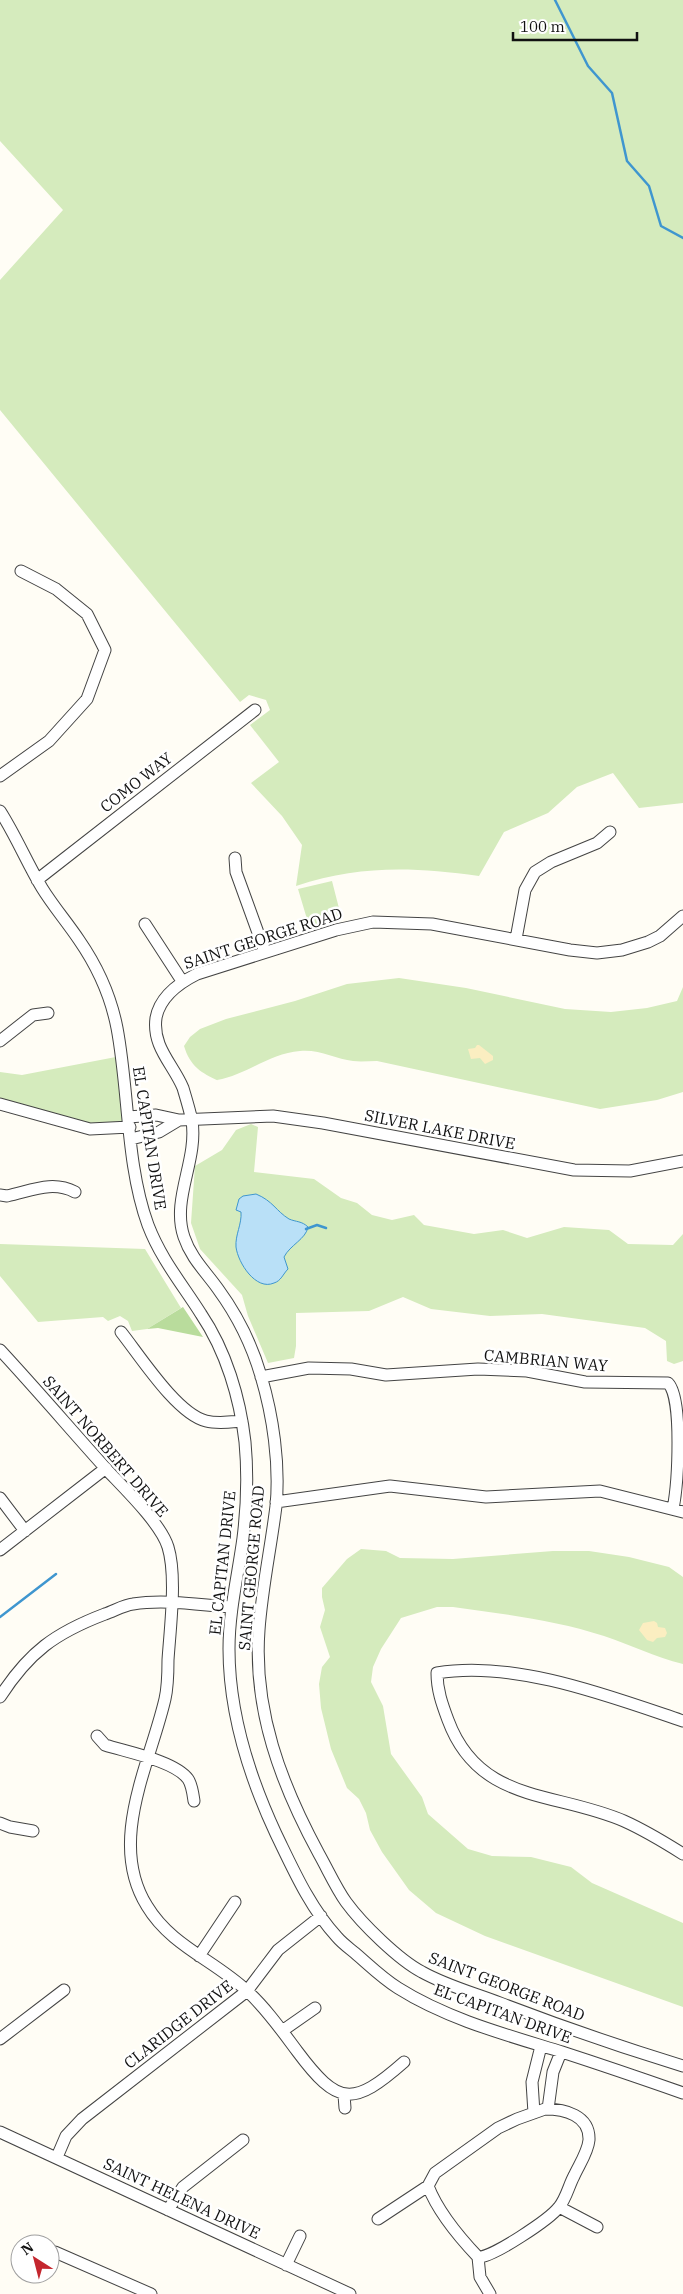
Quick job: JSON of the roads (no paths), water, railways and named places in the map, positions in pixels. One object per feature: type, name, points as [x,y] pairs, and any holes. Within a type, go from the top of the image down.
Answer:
[{"type":"street","points":[[0,776],[49,741],[87,699],[105,650],[87,614],[56,590],[21,571]]},
{"type":"street","name":"COMO WAY","points":[[37,880],[256,710]]},
{"type":"street","name":"EL CAPITAN DRIVE","points":[[0,811],[13,831],[37,880],[90,958],[108,998],[116,1026],[140,1199],[151,1233],[167,1266],[202,1314],[216,1339],[228,1370],[242,1421],[246,1461],[246,1515],[232,1607],[229,1649],[231,1683],[238,1726],[252,1775],[283,1849],[321,1916],[338,1939],[378,1974],[398,1988],[447,2013],[683,2093]]},
{"type":"street","points":[[516,939],[525,890],[535,872],[551,862],[597,843],[610,832]]},
{"type":"street","points":[[235,858],[236,872],[265,952]]},
{"type":"street","name":"SAINT GEORGE ROAD","points":[[683,916],[660,936],[648,942],[610,952],[570,950],[432,924],[391,921],[373,922],[336,930],[197,974],[182,981],[167,995],[156,1018],[156,1031],[161,1051],[183,1089],[191,1119],[191,1157],[182,1193],[179,1218],[193,1256],[220,1291],[250,1344],[262,1378],[273,1438],[276,1502],[259,1632],[263,1705],[277,1763],[294,1805],[346,1902],[395,1954],[420,1971],[446,1984],[683,2066]]},
{"type":"street","points":[[145,924],[182,981]]},
{"type":"street","points":[[0,1041],[33,1015],[48,1013]]},
{"type":"street","points":[[0,1104],[90,1129],[156,1115],[179,1120]]},
{"type":"street","name":"SILVER LAKE DRIVE","points":[[179,1120],[273,1116],[324,1123],[574,1170],[630,1171],[683,1162]]},
{"type":"street","points":[[131,1139],[159,1132],[179,1120]]},
{"type":"street","points":[[0,1195],[7,1196],[54,1185],[76,1192]]},
{"type":"street","points":[[121,1332],[180,1405],[193,1415],[215,1422],[242,1421]]},
{"type":"street","name":"SAINT NORBERT DRIVE","points":[[0,1350],[173,1544],[172,1603],[166,1696],[131,1823],[130,1856],[134,1879],[146,1906],[163,1928],[180,1944],[247,1991],[282,2031],[314,2074],[330,2090],[344,2095]]},
{"type":"street","name":"CAMBRIAN WAY","points":[[262,1378],[310,1368],[351,1369],[386,1375],[478,1369],[527,1371],[586,1382],[668,1383],[674,1387],[677,1396],[681,1440],[678,1510]]},
{"type":"street","points":[[0,1550],[106,1468]]},
{"type":"street","points":[[276,1502],[390,1486],[486,1497],[600,1491],[678,1510]]},
{"type":"street","points":[[0,1498],[25,1531]]},
{"type":"street","points":[[0,1697],[14,1674],[41,1647],[75,1626],[132,1604],[172,1603],[232,1607]]},
{"type":"street","points":[[683,1721],[588,1690],[519,1674],[484,1670],[437,1673],[437,1691],[455,1738],[471,1761],[496,1781],[524,1792],[576,1805],[623,1820],[683,1854]]},
{"type":"street","points":[[97,1736],[105,1744],[176,1768],[188,1779],[194,1801]]},
{"type":"street","points":[[0,1823],[10,1827],[33,1831]]},
{"type":"street","points":[[199,1956],[235,1902]]},
{"type":"street","name":"CLARIDGE DRIVE","points":[[57,2157],[66,2136],[82,2119],[247,1991],[278,1950],[321,1916]]},
{"type":"street","points":[[0,2039],[64,1990]]},
{"type":"street","points":[[282,2031],[314,2008]]},
{"type":"street","points":[[534,2113],[532,2082],[541,2046]]},
{"type":"street","points":[[548,2109],[553,2072],[561,2052]]},
{"type":"street","points":[[345,2108],[344,2095],[360,2093],[382,2082],[404,2062]]},
{"type":"street","points":[[378,2219],[428,2186],[435,2173],[498,2128],[548,2109],[562,2110],[575,2115],[585,2126],[589,2141],[559,2207],[522,2235],[491,2255],[478,2257]]},
{"type":"street","name":"SAINT HELENA DRIVE","points":[[0,2132],[350,2294]]},
{"type":"street","points":[[168,2210],[183,2187],[243,2140]]},
{"type":"street","points":[[428,2186],[433,2199],[465,2244],[478,2257],[480,2277],[490,2294]]},
{"type":"street","points":[[559,2207],[597,2227]]},
{"type":"street","points":[[286,2265],[300,2236]]},
{"type":"street","points":[[60,2256],[151,2294]]},
{"type":"water","points":[[256,1194],[267,1200],[289,1219],[308,1227],[304,1235],[284,1257],[288,1269],[274,1283],[261,1283],[255,1279],[244,1268],[237,1253],[236,1238],[241,1216],[241,1212],[236,1210],[239,1199],[243,1196]]},
{"type":"waterway","points":[[555,0],[588,66],[612,93],[627,161],[649,186],[661,226],[683,238]]},
{"type":"waterway","points":[[306,1229],[317,1225],[326,1228]]},
{"type":"waterway","points":[[0,1617],[56,1574]]}]
